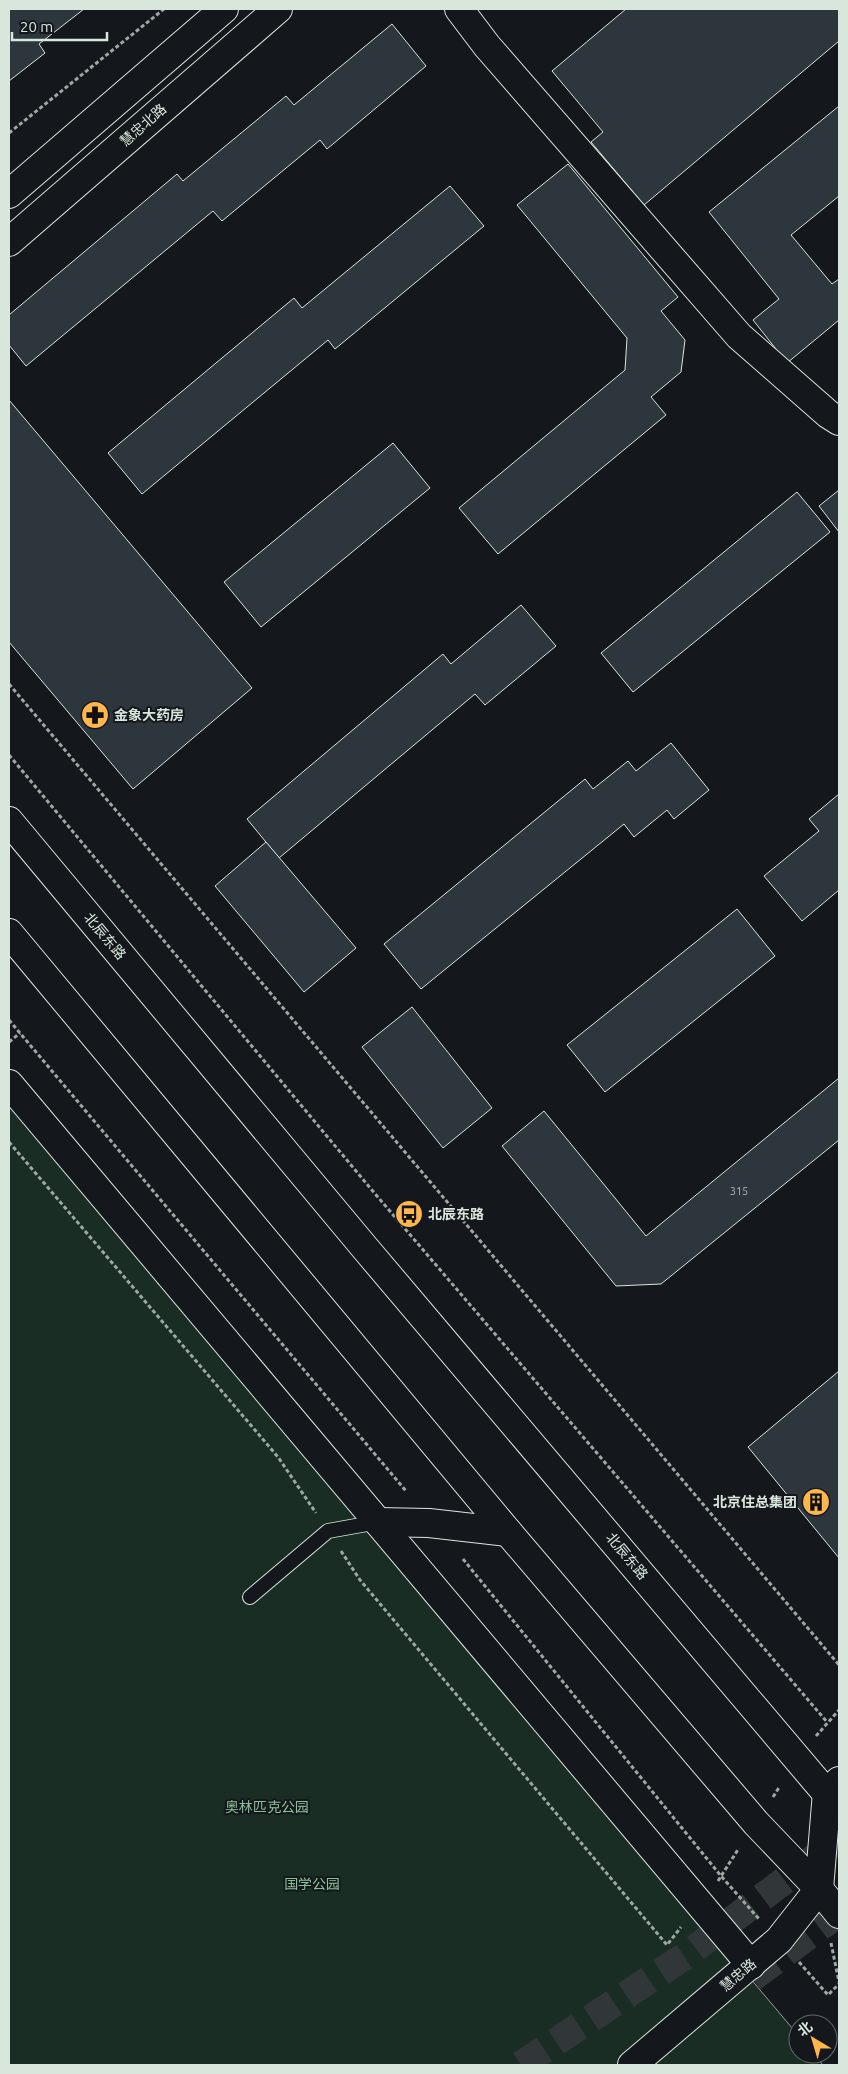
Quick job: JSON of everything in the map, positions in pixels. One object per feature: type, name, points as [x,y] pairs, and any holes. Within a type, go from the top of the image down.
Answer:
[{"type":"street","points":[[9,194],[224,9]]},
{"type":"street","name":"慧忠北路","points":[[9,242],[278,9]]},
{"type":"street","points":[[459,9],[500,61],[739,336],[828,414],[839,421]]},
{"type":"street","name":"北辰东路","points":[[9,821],[372,1255],[835,1794]]},
{"type":"street","points":[[9,933],[508,1532],[756,1823],[829,1890],[839,1914]]},
{"type":"street","points":[[9,1084],[750,1965]]},
{"type":"street","points":[[378,1522],[428,1523],[508,1532]]},
{"type":"street","points":[[829,1890],[835,1794]]},
{"type":"street","name":"慧忠路","points":[[632,2065],[779,1940],[829,1890]]},
{"type":"lane","points":[[250,1597],[328,1531],[378,1522]]},
{"type":"path","points":[[9,133],[164,9]]},
{"type":"path","points":[[9,684],[839,1665]]},
{"type":"path","points":[[9,755],[371,1189],[827,1722]]},
{"type":"path","points":[[9,1042],[20,1033]]},
{"type":"green space","name":"奥林匹克公园","points":[[9,1099],[788,2023],[788,2064],[823,2065],[9,2065]]},
{"type":"building","points":[[9,9],[84,9],[39,44],[45,53],[9,81]]},
{"type":"building","points":[[626,9],[839,9],[839,41],[644,205],[591,142],[603,132],[552,71]]},
{"type":"building","points":[[392,24],[426,66],[327,149],[320,140],[222,221],[213,211],[26,366],[9,345],[9,315],[177,174],[183,181],[286,96],[294,105]]},
{"type":"building","points":[[839,106],[839,196],[791,235],[832,284],[839,279],[839,320],[787,363],[753,320],[779,299],[709,212]]},
{"type":"building","points":[[568,164],[678,297],[661,311],[685,340],[681,372],[651,397],[666,415],[498,554],[459,508],[625,370],[627,338],[517,205]]},
{"type":"building","points":[[450,186],[484,226],[335,349],[328,340],[142,494],[108,453],[294,298],[302,308]]},
{"type":"building","points":[[9,400],[252,688],[133,789],[9,642]]},
{"type":"building","points":[[393,443],[430,488],[261,627],[224,582]]},
{"type":"building","points":[[839,490],[839,532],[819,506]]},
{"type":"building","points":[[797,492],[830,532],[633,692],[601,653]]},
{"type":"building","points":[[521,605],[556,646],[485,705],[475,694],[279,858],[247,819],[443,654],[451,664]]},
{"type":"building","points":[[671,743],[709,790],[674,819],[667,810],[634,837],[624,824],[421,989],[384,944],[585,779],[593,789],[628,761],[636,771]]},
{"type":"building","points":[[839,794],[839,890],[802,921],[764,876],[819,831],[809,819]]},
{"type":"building","points":[[266,842],[356,948],[304,992],[215,886]]},
{"type":"building","points":[[737,909],[775,956],[605,1092],[567,1045]]},
{"type":"building","points":[[412,1007],[492,1108],[443,1148],[362,1047]]},
{"type":"building","points":[[839,1078],[839,1140],[661,1284],[616,1286],[502,1146],[544,1111],[646,1236]]},
{"type":"building","name":"北京住总集团","points":[[839,1371],[839,1558],[748,1447]]},
{"type":"tunnel","points":[[521,2065],[685,1956],[839,1839]]},
{"type":"tunnel","points":[[752,1978],[839,1913]]},
{"type":"place","name":"金象大药房","points":[[95,715]]},
{"type":"place","name":"北辰东路","points":[[409,1214]]},
{"type":"place","name":"北京住总集团","points":[[816,1502]]},
{"type":"park label","name":"国学公园","points":[[312,1884]]}]
